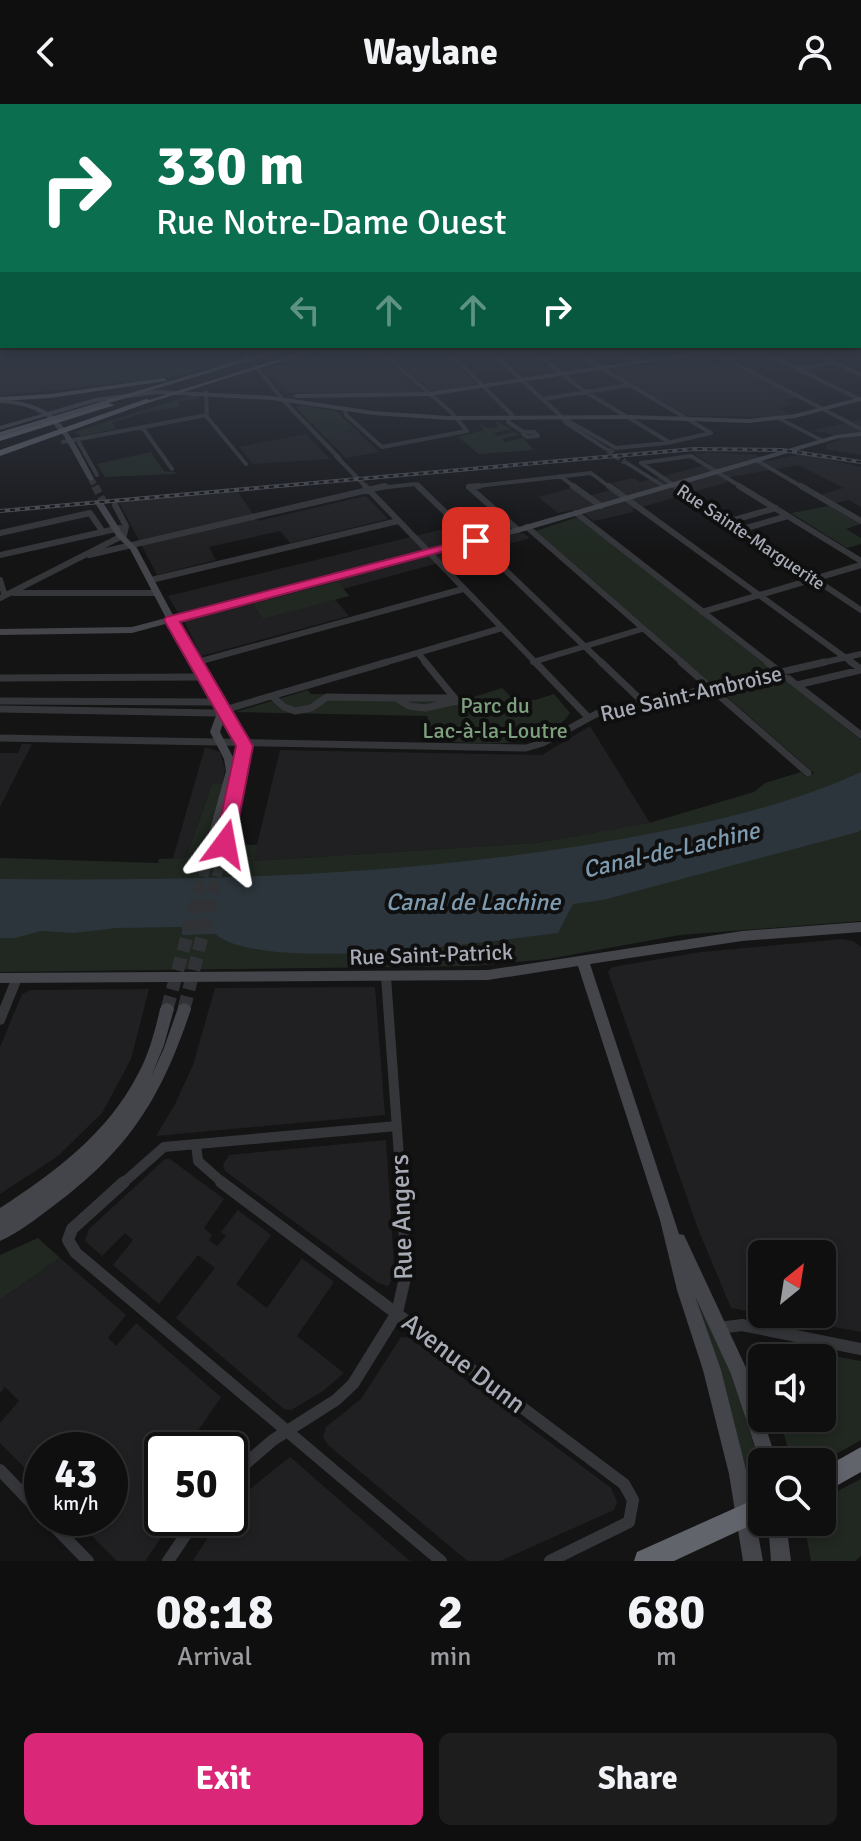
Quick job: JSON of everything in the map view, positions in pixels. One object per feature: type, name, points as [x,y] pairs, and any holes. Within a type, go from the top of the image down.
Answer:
[{"type":"highway","points":[[69,423],[79,418]]},
{"type":"highway","points":[[0,456],[44,423],[69,423],[82,418]]},
{"type":"highway","points":[[0,439],[44,423],[69,423],[95,418]]},
{"type":"highway","points":[[836,1474],[861,1459]]},
{"type":"highway","points":[[646,1561],[748,1514]]},
{"type":"main road","points":[[24,418],[44,423]]},
{"type":"main road","points":[[37,418],[70,441],[91,478]]},
{"type":"main road","points":[[40,418],[44,423]]},
{"type":"main road","points":[[44,423],[50,418]]},
{"type":"main road","points":[[0,425],[44,423],[59,418]]},
{"type":"main road","points":[[456,418],[563,418]]},
{"type":"main road","points":[[658,418],[785,418]]},
{"type":"main road","points":[[0,632],[119,632],[171,620],[476,541],[861,432]]},
{"type":"main road","points":[[102,503],[118,531],[132,545],[194,663],[243,742],[244,762],[225,844]]},
{"type":"main road","points":[[212,844],[231,771],[215,724],[219,706]]},
{"type":"main road","name":"Rue Saint-Patrick","points":[[0,978],[488,975],[729,938],[861,927]]},
{"type":"main road","points":[[583,961],[668,1220],[685,1290],[748,1492]]},
{"type":"main road","points":[[0,1217],[71,1168],[118,1120],[137,1092],[156,1054],[167,1009]]},
{"type":"main road","points":[[0,1233],[71,1185],[121,1136],[160,1078],[184,1009]]},
{"type":"main road","points":[[668,1220],[745,1386],[764,1448]]},
{"type":"main road","points":[[753,1561],[754,1536]]},
{"type":"main road","points":[[778,1536],[781,1561]]},
{"type":"street","points":[[70,441],[191,418]]},
{"type":"street","points":[[209,418],[246,464]]},
{"type":"street","points":[[300,418],[588,717]]},
{"type":"street","points":[[349,418],[382,447],[467,431],[456,418]]},
{"type":"street","points":[[510,418],[508,422],[525,433]]},
{"type":"street","points":[[563,418],[617,448],[670,443],[711,433],[687,419]]},
{"type":"street","points":[[563,418],[608,450]]},
{"type":"street","points":[[631,418],[670,443]]},
{"type":"street","points":[[838,418],[861,432]]},
{"type":"street","points":[[780,419],[823,441]]},
{"type":"street","points":[[142,427],[172,469]]},
{"type":"street","name":"Rue Sainte-Marguerite","points":[[670,487],[641,463],[690,456],[718,472]]},
{"type":"street","points":[[756,460],[861,521]]},
{"type":"street","name":"Rue Sainte-Marguerite","points":[[625,462],[727,522],[861,610]]},
{"type":"street","points":[[808,773],[642,629],[469,487],[589,472],[861,669]]},
{"type":"street","points":[[718,472],[861,563]]},
{"type":"street","points":[[560,475],[601,506]]},
{"type":"street","points":[[4,594],[89,555],[383,486],[416,484],[644,703]]},
{"type":"street","points":[[89,555],[126,526],[115,505]]},
{"type":"street","points":[[727,522],[776,508]]},
{"type":"street","points":[[0,533],[91,513],[103,532]]},
{"type":"street","points":[[576,513],[861,735]]},
{"type":"street","points":[[739,530],[788,516]]},
{"type":"street","points":[[151,580],[398,521]]},
{"type":"street","points":[[0,555],[118,531]]},
{"type":"street","points":[[702,612],[861,563]]},
{"type":"street","points":[[0,580],[4,594]]},
{"type":"street","points":[[194,663],[463,589]]},
{"type":"street","points":[[4,594],[157,593]]},
{"type":"street","points":[[0,701],[219,706],[272,696],[502,628]]},
{"type":"street","points":[[533,662],[642,629]]},
{"type":"street","points":[[272,696],[284,707],[295,711],[311,708],[327,697],[396,698],[404,705],[440,707],[456,700],[418,653]]},
{"type":"street","name":"Rue Saint-Ambroise","points":[[0,738],[526,748],[543,743],[588,717],[861,654]]},
{"type":"street","name":"Rue Saint-Ambroise","points":[[797,685],[861,669]]},
{"type":"street","points":[[0,678],[202,677]]},
{"type":"street","points":[[0,709],[210,713],[219,706]]},
{"type":"street","name":"Rue Angers","points":[[248,1462],[286,1431],[345,1393],[363,1370],[397,1313],[404,1293],[407,1269],[386,977]]},
{"type":"street","points":[[0,1020],[17,978]]},
{"type":"street","points":[[397,1126],[161,1148],[69,1234],[72,1249],[441,1561]]},
{"type":"street","name":"Avenue Dunn","points":[[196,1144],[198,1161],[206,1171],[612,1473],[628,1489],[634,1508],[627,1525],[550,1561]]},
{"type":"street","points":[[719,1328],[738,1325],[861,1349]]},
{"type":"street","points":[[0,1470],[24,1495]]},
{"type":"street","points":[[64,1536],[88,1561]]},
{"type":"street","points":[[168,1561],[185,1536]]},
{"type":"shaded area","points":[[861,419],[861,455],[825,449],[827,444],[841,440],[828,433],[810,431]]},
{"type":"shaded area","points":[[355,429],[379,452],[346,458],[324,436]]},
{"type":"shaded area","points":[[306,434],[330,459],[253,464],[239,447]]},
{"type":"shaded area","points":[[694,454],[756,455],[768,461],[802,454],[861,467],[861,507],[849,500],[835,503],[821,495],[843,488],[799,465],[724,478],[728,482],[632,510],[634,512],[594,521],[578,509],[558,513],[538,497],[572,488],[585,497],[618,488],[612,483],[633,478],[640,482],[710,464]]},
{"type":"shaded area","points":[[238,492],[258,521],[366,496],[388,519],[290,543],[280,531],[209,547],[216,560],[157,575],[119,502]]},
{"type":"shaded area","points":[[497,516],[518,534],[523,533],[530,538],[343,589],[332,573],[178,613],[168,596]]},
{"type":"shaded area","points":[[335,599],[349,616],[201,656],[184,621],[253,604],[263,619]]},
{"type":"shaded area","points":[[590,726],[650,823],[536,843],[253,861],[280,750],[542,755]]},
{"type":"shaded area","points":[[22,744],[32,744],[0,807],[0,753],[18,753]]},
{"type":"shaded area","points":[[205,747],[220,752],[225,769],[223,784],[212,784],[186,858],[173,858]]},
{"type":"shaded area","points":[[842,939],[853,941],[861,947],[861,1332],[836,1327],[836,1240],[748,1240],[748,1311],[731,1308],[698,1229],[608,972],[612,967],[701,952]]},
{"type":"shaded area","points":[[375,987],[385,1115],[156,1136],[193,1065],[215,988]]},
{"type":"shaded area","points":[[149,989],[131,1059],[102,1113],[58,1156],[0,1194],[0,1047],[22,994],[31,990]]},
{"type":"shaded area","points":[[386,1140],[394,1265],[394,1277],[388,1286],[378,1283],[225,1171],[223,1165],[229,1155]]},
{"type":"shaded area","points":[[165,1159],[170,1159],[224,1199],[204,1228],[212,1235],[209,1240],[217,1246],[226,1236],[221,1232],[238,1210],[271,1235],[236,1284],[267,1308],[302,1258],[334,1282],[297,1336],[344,1373],[323,1391],[291,1410],[284,1409],[176,1318],[215,1268],[198,1255],[159,1304],[113,1265],[133,1240],[125,1233],[102,1256],[85,1241],[89,1229]]},
{"type":"shaded area","points":[[60,1258],[126,1315],[108,1338],[116,1346],[136,1323],[221,1397],[197,1432],[144,1432],[144,1536],[162,1536],[145,1561],[117,1561],[92,1536],[128,1536],[128,1432],[24,1432],[24,1467],[0,1443],[0,1423],[19,1401],[5,1387],[0,1393],[0,1300]]},
{"type":"shaded area","points":[[401,1337],[410,1338],[611,1488],[617,1502],[614,1510],[500,1561],[468,1561],[458,1553],[328,1445],[323,1437],[326,1427],[361,1399]]},
{"type":"shaded area","points":[[290,1457],[410,1561],[193,1561],[209,1536],[248,1536],[248,1491]]},
{"type":"green space","points":[[127,418],[112,423],[116,429],[81,436],[74,432]]},
{"type":"green space","points":[[307,418],[343,418],[355,429],[324,436]]},
{"type":"green space","points":[[478,421],[487,428],[497,428],[496,421],[511,429],[494,433],[497,436],[515,432],[518,435],[501,439],[505,442],[523,438],[534,450],[479,454],[458,437],[484,430]]},
{"type":"green space","points":[[151,452],[164,471],[176,474],[105,477],[97,464]]},
{"type":"green space","points":[[829,506],[860,524],[846,529],[861,538],[861,544],[847,548],[791,513]]},
{"type":"green space","points":[[581,518],[771,669],[710,683],[536,531]]},
{"type":"green space","points":[[338,581],[349,596],[263,619],[253,604]]},
{"type":"green space","points":[[776,679],[788,682],[861,740],[861,921],[680,935],[548,959],[474,966],[0,972],[0,858],[158,863],[159,859],[186,858],[212,784],[223,784],[206,843],[257,845],[254,861],[536,843],[649,823],[754,792],[765,783],[801,772],[806,777],[814,773],[726,696],[729,694],[726,690]]},
{"type":"green space","name":"Parc du Lac-à-la-Loutre","points":[[502,688],[512,698],[535,700],[554,694],[570,713],[558,726],[543,735],[507,743],[488,743],[434,741],[427,716],[235,712],[308,690],[311,694],[446,697],[452,704]]},
{"type":"green space","points":[[38,1238],[60,1258],[0,1300],[0,1255]]},
{"type":"green space","points":[[693,1291],[729,1366],[755,1448],[748,1448],[748,1470],[744,1470]]},
{"type":"green space","points":[[836,1356],[861,1361],[861,1440],[836,1454],[836,1448],[788,1448],[783,1432],[836,1432]]},
{"type":"green space","points":[[861,1479],[861,1556],[855,1561],[811,1561],[807,1536],[836,1536],[836,1492]]},
{"type":"water","name":"Canal de Lachine","points":[[861,772],[861,830],[858,832],[603,900],[573,904],[558,933],[433,948],[328,954],[280,952],[242,946],[215,934],[182,935],[182,927],[116,928],[74,933],[41,931],[15,938],[0,938],[0,879],[152,879],[303,874],[529,853],[637,836],[735,815],[799,796]]},
{"type":"tunnel","points":[[608,450],[625,462]]},
{"type":"tunnel","points":[[91,479],[96,488]]},
{"type":"tunnel","points":[[95,486],[104,503]]},
{"type":"tunnel","points":[[199,891],[212,844]]},
{"type":"tunnel","points":[[213,891],[225,844]]},
{"type":"tunnel","points":[[167,1009],[200,889]]},
{"type":"tunnel","points":[[184,1009],[214,889]]},
{"type":"railway","points":[[0,511],[694,449],[782,450],[861,462]]},
{"type":"route","points":[[225,844],[245,746],[216,702],[171,620],[476,541]]},
{"type":"water label","name":"Canal-de-Lachine","points":[[671,850]]}]
